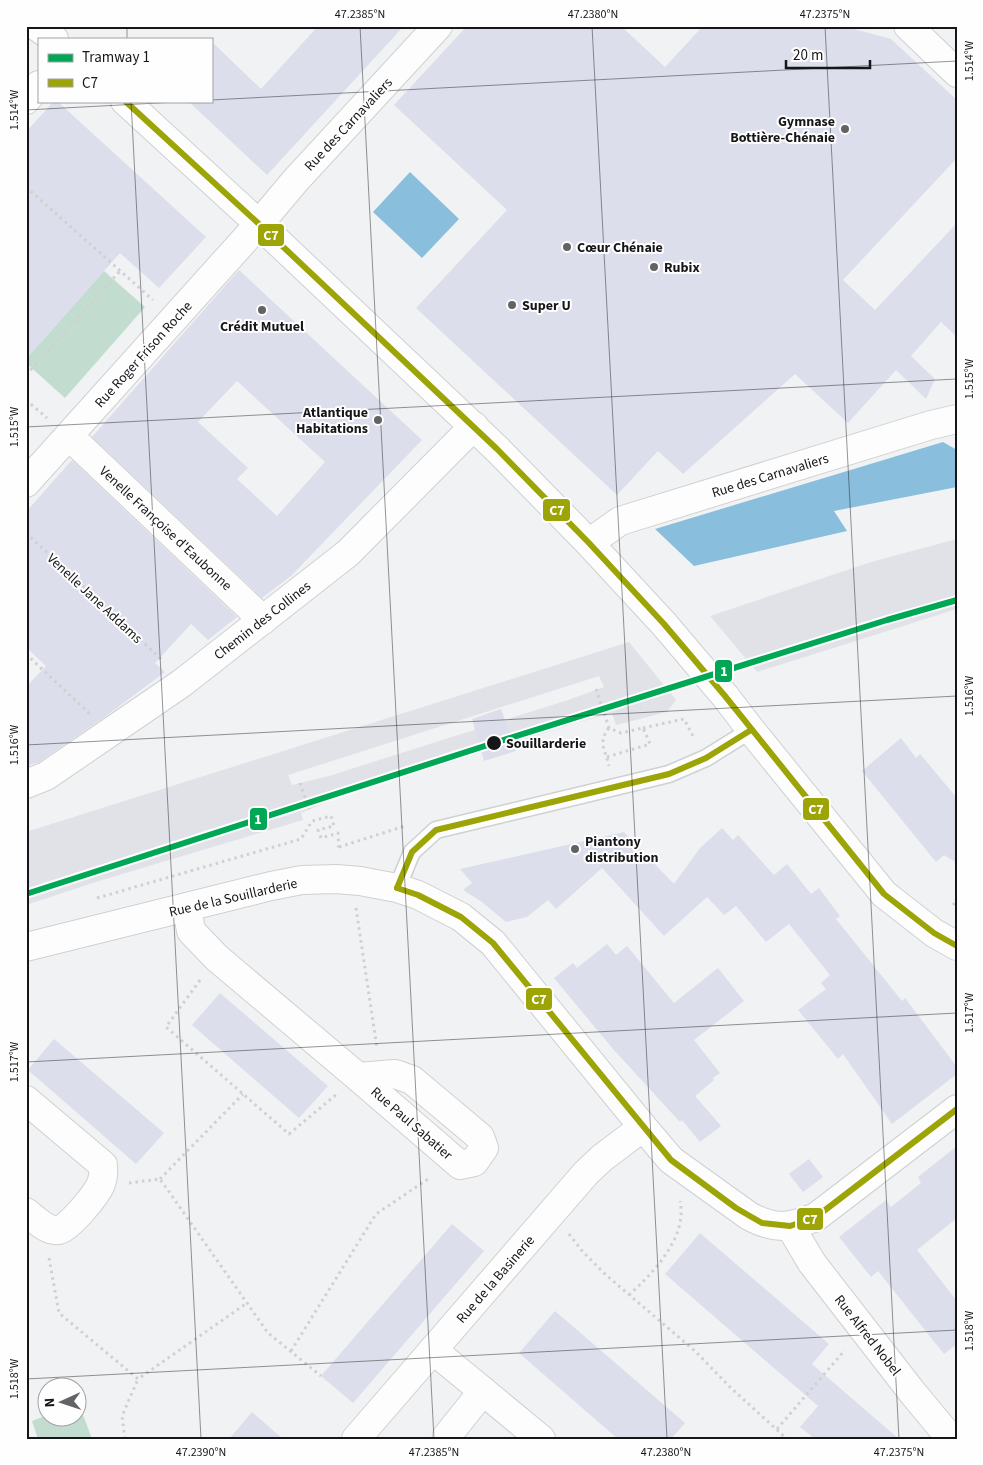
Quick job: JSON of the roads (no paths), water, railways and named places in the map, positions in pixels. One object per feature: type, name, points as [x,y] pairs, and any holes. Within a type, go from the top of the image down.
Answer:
[{"type":"street","points":[[36,26],[53,38]]},
{"type":"street","name":"Rue des Carnavaliers","points":[[260,224],[296,181],[438,26]]},
{"type":"street","points":[[908,26],[957,72]]},
{"type":"street","points":[[26,100],[38,86]]},
{"type":"street","points":[[126,102],[260,224],[474,426],[589,543],[698,663],[884,894],[934,933],[957,946]]},
{"type":"street","name":"Rue Roger Frison Roche","points":[[26,484],[260,224]]},
{"type":"street","name":"Rue des Carnavaliers","points":[[589,543],[620,521],[922,428],[957,419]]},
{"type":"street","name":"Chemin des Collines","points":[[26,784],[46,776],[182,683],[348,553],[474,426]]},
{"type":"street","name":"Venelle Françoise d'Eaubonne","points":[[69,436],[262,620]]},
{"type":"street","name":"Rue de la Souillarderie","points":[[26,948],[271,886],[302,880],[336,879],[360,881],[397,888],[461,917],[493,943],[672,1160],[736,1208],[762,1223],[777,1226],[790,1226],[816,1217],[957,1109]]},
{"type":"street","name":"Rue Paul Sabatier","points":[[187,907],[191,930],[217,958],[370,1076],[454,1161]]},
{"type":"street","points":[[957,950],[955,954],[957,968]]},
{"type":"street","points":[[26,1100],[103,1166],[104,1175],[99,1188],[68,1226],[57,1230],[34,1219]]},
{"type":"street","name":"Rue de la Basinerie","points":[[356,1439],[586,1173],[602,1158],[643,1127]]},
{"type":"street","name":"Rue Alfred Nobel","points":[[790,1226],[812,1263],[937,1424],[951,1439]]},
{"type":"street","points":[[433,1350],[541,1439]]},
{"type":"street","points":[[448,1439],[447,1436],[483,1391]]},
{"type":"lane","points":[[397,888],[412,852],[436,830],[669,774],[706,758],[751,730]]},
{"type":"water","points":[[410,172],[459,219],[422,258],[373,212]]},
{"type":"water","points":[[943,442],[957,450],[957,487],[834,511],[847,531],[694,566],[655,529]]},
{"type":"tram line","name":"1","points":[[26,894],[494,743],[887,620],[957,600]]},
{"type":"place","name":"Gymnase Bottière-Chénaie","points":[[845,129]]},
{"type":"place","name":"Cœur Chénaie","points":[[567,247]]},
{"type":"place","name":"Rubix","points":[[654,267]]},
{"type":"place","name":"Super U","points":[[512,305]]},
{"type":"place","name":"Crédit Mutuel","points":[[262,310]]},
{"type":"place","name":"Atlantique Habitations","points":[[378,420]]},
{"type":"place","name":"Souillarderie","points":[[494,743]]},
{"type":"place","name":"Piantony distribution","points":[[575,849]]}]
